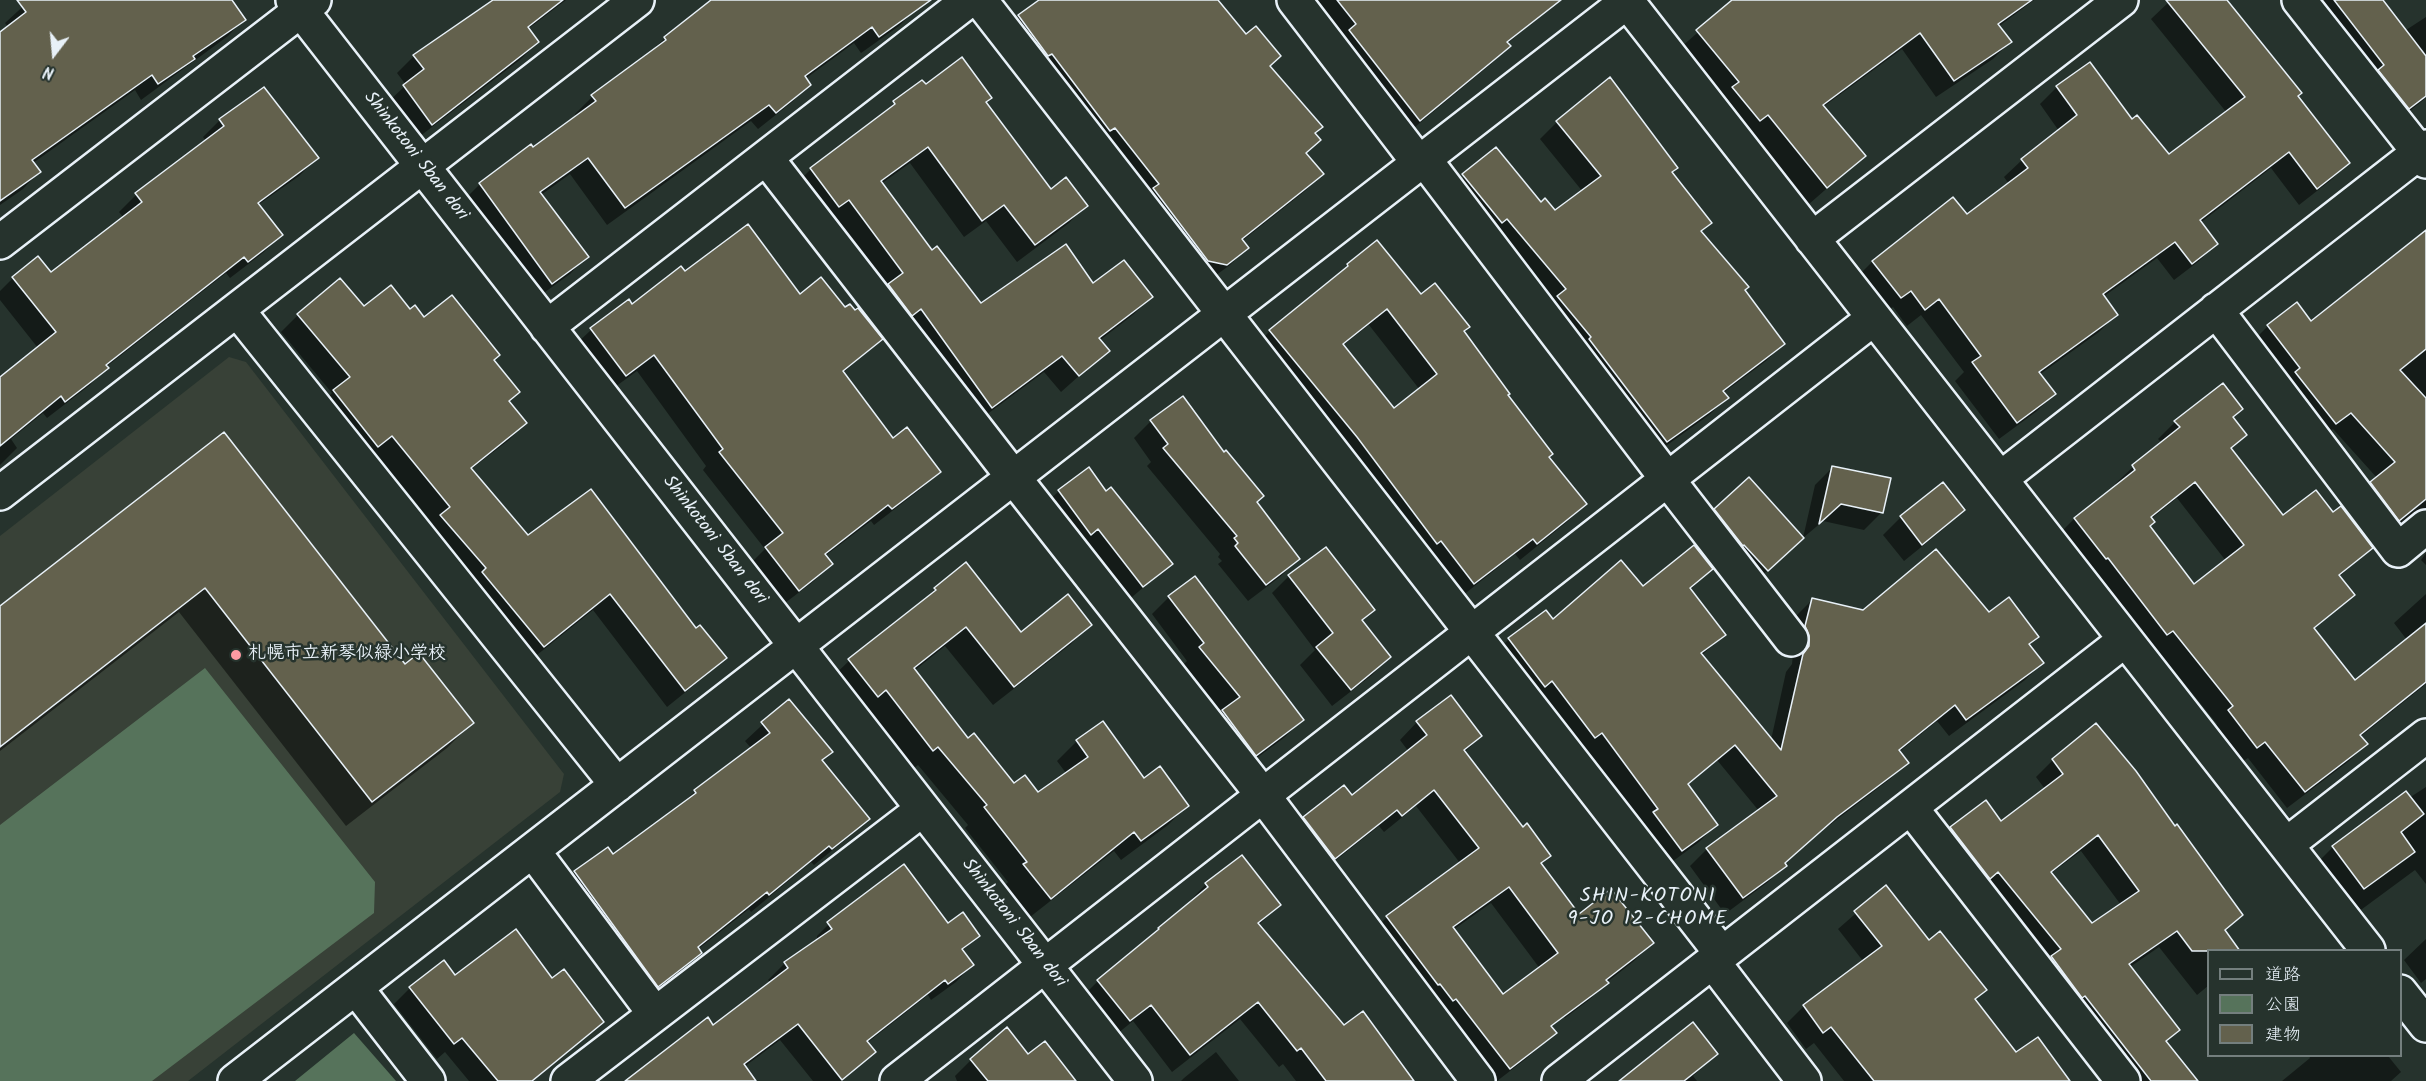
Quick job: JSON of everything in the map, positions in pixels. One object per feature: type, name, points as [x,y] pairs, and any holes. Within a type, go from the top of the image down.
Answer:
[{"type":"street","points":[[0,493],[638,0]]},
{"type":"street","points":[[547,327],[767,159],[969,0]]},
{"type":"street","points":[[980,0],[1472,633],[1718,958],[1804,1081]]},
{"type":"street","points":[[1294,0],[1422,161],[1791,639]]},
{"type":"street","points":[[1812,239],[2121,0]]},
{"type":"street","points":[[2000,479],[2216,310],[2424,153],[2299,0]]},
{"type":"street","points":[[235,1081],[1627,1],[2366,949]]},
{"type":"street","points":[[0,242],[303,3]]},
{"type":"street","name":"Shinkotoni 5ban dori","points":[[303,3],[422,166],[1135,1081]]},
{"type":"street","points":[[767,159],[1262,794],[1478,1081]]},
{"type":"street","points":[[238,310],[617,785]]},
{"type":"street","points":[[2216,310],[2398,550],[2426,527]]},
{"type":"street","points":[[897,1081],[1874,318]]},
{"type":"street","points":[[1559,1081],[2125,640]]},
{"type":"street","points":[[2286,845],[2426,736]]},
{"type":"street","points":[[1911,808],[2123,1081]]},
{"type":"street","points":[[568,1081],[923,809]]},
{"type":"street","points":[[533,851],[654,1014]]},
{"type":"street","points":[[356,988],[428,1081]]},
{"type":"street","points":[[2402,995],[2426,1025]]},
{"type":"shaded area","name":"札幌市立新琴似緑小学校","points":[[229,357],[246,362],[564,774],[560,792],[188,1081],[0,1081],[0,536]]},
{"type":"green space","points":[[205,668],[375,882],[374,913],[152,1081],[0,1081],[0,825]]},
{"type":"green space","points":[[354,1033],[396,1081],[295,1081]]},
{"type":"building","points":[[17,0],[232,0],[246,20],[193,56],[195,59],[158,84],[152,75],[32,160],[41,172],[0,201],[0,32],[26,12]]},
{"type":"building","points":[[493,0],[563,0],[528,27],[539,42],[432,125],[403,85],[424,69],[413,55]]},
{"type":"building","points":[[711,0],[931,0],[879,37],[872,27],[805,76],[811,85],[776,113],[769,105],[625,208],[588,158],[540,192],[589,257],[552,284],[479,183],[531,144],[533,147],[596,101],[591,95],[666,40],[664,37]]},
{"type":"building","points":[[1039,0],[1218,0],[1246,34],[1256,26],[1281,56],[1270,66],[1323,127],[1315,133],[1321,140],[1306,153],[1324,174],[1242,239],[1249,248],[1227,265],[1208,261],[1153,188],[1159,184],[1115,128],[1110,131],[1052,54],[1048,56],[1018,15]]},
{"type":"building","points":[[1337,0],[1561,0],[1507,42],[1511,46],[1420,121],[1349,30],[1356,24]]},
{"type":"building","points":[[1732,0],[2032,0],[1998,24],[2012,42],[1954,81],[1920,33],[1823,105],[1866,156],[1827,188],[1768,115],[1760,121],[1732,87],[1739,82],[1696,30]]},
{"type":"building","points":[[2166,0],[2227,0],[2302,93],[2298,96],[2350,163],[2317,189],[2289,152],[2200,220],[2218,244],[2192,264],[2175,242],[2103,294],[2118,315],[2039,372],[2056,394],[2017,423],[1972,362],[1981,356],[1939,299],[1925,310],[1911,291],[1901,298],[1872,261],[1953,197],[1967,214],[2028,168],[2021,159],[2077,115],[2056,86],[2090,62],[2132,119],[2137,115],[2169,154],[2245,97]]},
{"type":"building","points":[[2334,0],[2383,0],[2426,56],[2426,96],[2409,109],[2378,70],[2384,65]]},
{"type":"building","points":[[962,57],[992,98],[986,102],[1051,189],[1066,177],[1088,206],[1035,245],[1004,205],[982,221],[928,147],[881,181],[932,250],[937,246],[981,303],[1066,244],[1093,283],[1124,260],[1153,297],[1099,338],[1110,351],[1079,376],[1062,356],[992,408],[921,309],[912,316],[888,284],[903,273],[849,200],[839,207],[810,168],[895,104],[893,101],[922,80],[926,84]]},
{"type":"building","points":[[1610,77],[1678,168],[1672,172],[1712,223],[1701,231],[1749,287],[1745,290],[1785,344],[1723,391],[1729,398],[1667,442],[1589,339],[1591,337],[1557,296],[1566,289],[1507,219],[1502,223],[1462,174],[1496,147],[1541,202],[1545,198],[1555,210],[1601,176],[1556,121]]},
{"type":"building","points":[[264,87],[319,158],[258,203],[283,235],[248,262],[244,257],[106,365],[109,368],[65,402],[61,396],[0,446],[0,377],[56,332],[12,277],[38,256],[51,272],[142,202],[135,193],[224,126],[219,119]]},
{"type":"building","points":[[748,224],[800,294],[821,277],[845,307],[850,304],[855,310],[858,308],[883,339],[843,371],[893,438],[907,427],[941,472],[892,509],[888,505],[825,554],[833,564],[799,591],[765,547],[783,533],[719,452],[723,449],[654,355],[626,376],[590,328],[629,299],[632,304],[681,266],[685,271]]},
{"type":"building","points":[[2426,230],[2426,349],[2400,370],[2426,398],[2426,499],[2399,521],[2370,482],[2395,462],[2351,413],[2336,424],[2295,372],[2300,368],[2267,325],[2297,302],[2311,321]]},
{"type":"building","points":[[1377,240],[1421,294],[1435,283],[1470,327],[1464,331],[1510,394],[1508,395],[1553,454],[1549,457],[1587,504],[1537,544],[1533,539],[1474,584],[1441,541],[1437,544],[1357,437],[1269,330],[1348,266],[1347,264]],"holes":[[[1387,309],[1437,374],[1394,408],[1343,344]]]},
{"type":"building","points":[[340,278],[364,306],[391,285],[410,309],[415,305],[424,317],[452,295],[500,355],[494,360],[520,392],[509,401],[527,423],[471,468],[528,535],[591,489],[696,628],[700,625],[727,658],[685,691],[610,594],[544,647],[482,572],[486,568],[440,515],[450,507],[392,436],[378,447],[333,390],[350,377],[297,314]]},
{"type":"building","points":[[2223,383],[2243,409],[2233,417],[2247,435],[2231,448],[2283,515],[2316,490],[2333,512],[2341,506],[2373,548],[2339,575],[2355,595],[2314,628],[2355,680],[2426,623],[2426,682],[2360,735],[2368,744],[2305,792],[2265,742],[2257,748],[2228,710],[2233,706],[2173,631],[2167,635],[2074,518],[2135,470],[2132,465],[2180,427],[2174,421]],"holes":[[[2195,482],[2244,545],[2194,584],[2150,526],[2155,522],[2151,517]]]},
{"type":"building","points":[[1183,396],[1224,452],[1226,450],[1264,496],[1257,502],[1300,559],[1266,585],[1235,546],[1238,543],[1234,538],[1237,536],[1163,448],[1168,444],[1150,420]]},
{"type":"building","points":[[224,432],[405,664],[419,653],[474,723],[372,802],[205,588],[0,747],[0,606]]},
{"type":"building","points":[[1832,466],[1891,478],[1883,513],[1841,504],[1819,524]]},
{"type":"building","points":[[1089,467],[1106,491],[1111,487],[1173,564],[1143,587],[1098,529],[1091,535],[1058,490]]},
{"type":"building","points":[[1749,477],[1804,538],[1768,571],[1743,546],[1714,509]]},
{"type":"building","points":[[1943,482],[1965,510],[1922,545],[1900,516]]},
{"type":"building","points":[[1694,545],[1713,569],[1690,588],[1726,635],[1701,653],[1781,750],[1803,654],[1809,646],[1809,636],[1805,626],[1812,598],[1863,610],[1936,549],[1989,612],[2009,597],[2039,637],[2029,644],[2044,663],[1966,720],[1955,705],[1899,750],[1909,763],[1837,817],[1785,863],[1787,866],[1743,898],[1706,848],[1777,796],[1735,745],[1688,784],[1718,825],[1682,851],[1653,812],[1658,809],[1602,733],[1595,738],[1552,681],[1545,687],[1508,638],[1546,610],[1553,619],[1621,560],[1643,586]]},
{"type":"building","points":[[1326,547],[1375,610],[1362,620],[1391,657],[1351,690],[1316,647],[1333,633],[1288,575]]},
{"type":"building","points":[[966,562],[1021,632],[1068,594],[1092,625],[1014,687],[966,627],[914,668],[968,738],[974,733],[1014,783],[1025,775],[1038,792],[1088,757],[1076,740],[1103,721],[1144,778],[1160,766],[1189,806],[1141,841],[1134,832],[1051,899],[1023,864],[1027,862],[984,807],[987,805],[938,747],[933,751],[886,690],[878,697],[848,659],[936,590],[934,588]]},
{"type":"building","points":[[1195,576],[1304,720],[1256,756],[1222,710],[1240,697],[1199,647],[1204,643],[1168,596]]},
{"type":"building","points":[[1451,695],[1482,736],[1464,750],[1523,827],[1527,823],[1551,856],[1541,863],[1579,914],[1611,889],[1654,943],[1606,980],[1609,983],[1551,1026],[1557,1033],[1510,1069],[1456,999],[1453,1001],[1440,984],[1438,985],[1386,916],[1479,848],[1434,790],[1402,816],[1397,810],[1335,859],[1303,817],[1344,785],[1352,795],[1427,735],[1416,721]],"holes":[[[1509,887],[1558,953],[1503,994],[1453,927]]]},
{"type":"building","points":[[789,699],[833,752],[822,760],[870,819],[832,849],[829,846],[769,895],[767,892],[698,947],[702,953],[658,987],[574,871],[608,847],[613,854],[696,793],[694,790],[770,733],[761,722]]},
{"type":"building","points":[[2096,723],[2136,771],[2175,826],[2177,824],[2243,915],[2225,930],[2239,949],[2192,951],[2177,931],[2129,964],[2180,1030],[2166,1041],[2198,1081],[2151,1081],[2085,996],[2082,998],[2051,956],[2061,949],[1998,872],[1990,879],[1950,827],[1986,800],[2001,821],[2063,774],[2052,759]],"holes":[[[2098,835],[2139,891],[2092,923],[2051,872]]]},
{"type":"building","points":[[2406,791],[2424,814],[2401,832],[2415,852],[2364,889],[2332,846]]},
{"type":"building","points":[[1242,855],[1281,905],[1258,923],[1344,1025],[1363,1011],[1414,1081],[1326,1081],[1301,1048],[1297,1051],[1258,1002],[1190,1055],[1151,1005],[1130,1021],[1097,980],[1208,887],[1205,883]]},
{"type":"building","points":[[904,864],[948,923],[963,912],[980,936],[962,949],[974,965],[948,984],[945,980],[867,1041],[876,1052],[842,1080],[798,1024],[744,1064],[756,1081],[625,1081],[708,1017],[713,1025],[788,968],[784,962],[832,929],[827,922]]},
{"type":"building","points":[[1886,885],[1929,940],[1940,931],[1987,990],[1975,999],[2016,1052],[2038,1037],[2070,1081],[1874,1081],[1831,1027],[1823,1033],[1803,1005],[1882,946],[1854,911]]},
{"type":"building","points":[[516,929],[552,978],[564,969],[604,1022],[532,1081],[498,1081],[462,1038],[454,1044],[409,987],[444,960],[455,975]]},
{"type":"building","points":[[1693,1022],[1718,1054],[1684,1081],[1619,1081]]},
{"type":"building","points":[[1007,1027],[1028,1054],[1045,1041],[1076,1081],[988,1081],[970,1059]]},
{"type":"place","name":"札幌市立新琴似緑小学校","points":[[236,655]]},
{"type":"district","name":"SHIN-KOTONI 9-JO 12-CHOME","points":[[1648,910]]}]
